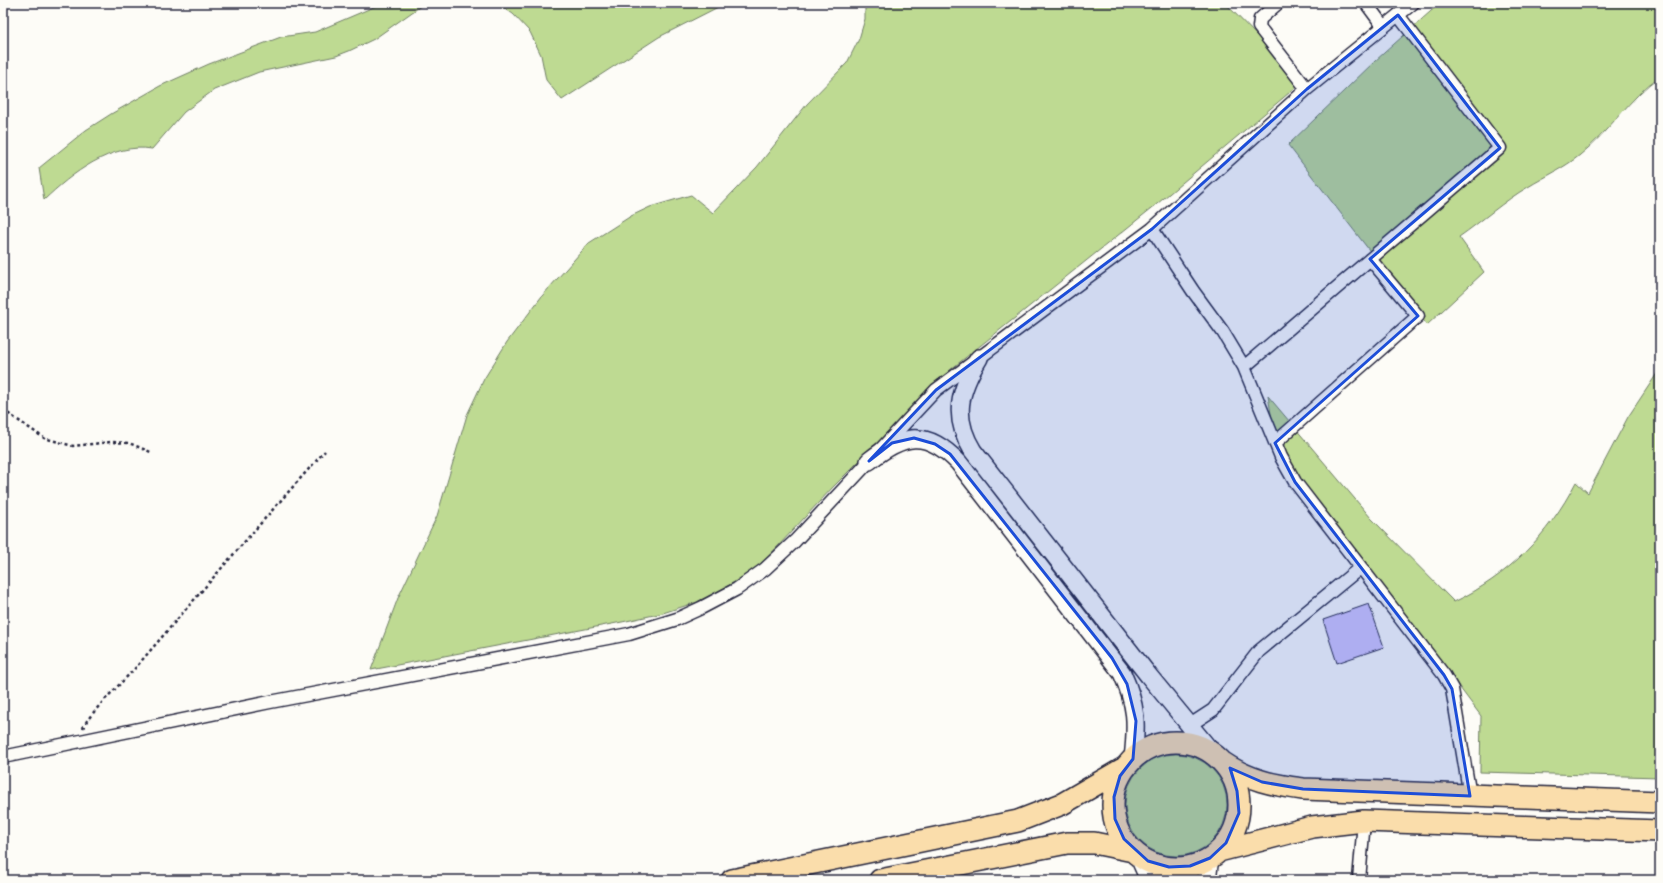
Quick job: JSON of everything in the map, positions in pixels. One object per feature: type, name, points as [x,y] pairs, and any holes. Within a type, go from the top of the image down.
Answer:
[{"type":"highway","points":[[732,880],[1018,821],[1062,804],[1130,763],[1152,747],[1173,742],[1195,745],[1235,770],[1262,782],[1303,789],[1660,802]]},
{"type":"highway","points":[[1215,854],[1226,843],[1236,824],[1239,802],[1234,780],[1218,758]]},
{"type":"highway","points":[[1130,763],[1116,786],[1113,808],[1118,829],[1136,853]]},
{"type":"highway","points":[[880,880],[1067,843],[1094,844],[1136,853],[1158,865],[1174,868],[1190,866],[1215,854],[1312,827],[1364,821],[1660,831]]},
{"type":"main road","points":[[979,358],[970,372],[962,394],[960,414],[964,436],[983,463],[1190,725],[1218,758]]},
{"type":"main road","points":[[869,461],[892,443],[914,438],[935,444],[950,454],[959,463],[1122,673],[1133,700],[1136,721],[1130,763]]},
{"type":"main road","points":[[1136,853],[1149,880]]},
{"type":"main road","points":[[1207,880],[1215,854]]},
{"type":"street","points":[[1278,3],[1260,19],[1258,27],[1307,89]]},
{"type":"street","points":[[1366,3],[1383,26]]},
{"type":"street","points":[[3,757],[270,702],[629,634],[677,619],[725,596],[764,569],[795,541],[936,390],[1152,229],[1307,89],[1413,3]]},
{"type":"street","points":[[1244,367],[1500,148],[1398,15]]},
{"type":"street","points":[[1152,229],[1192,290],[1223,332],[1244,367],[1275,443],[1295,482],[1444,675],[1452,689],[1470,796]]},
{"type":"street","points":[[1275,443],[1418,316],[1370,259]]},
{"type":"street","points":[[1190,725],[1213,710],[1259,651],[1360,568]]},
{"type":"street","points":[[1359,880],[1364,821]]},
{"type":"path","points":[[3,410],[44,438],[73,446],[111,442],[129,443],[153,453]]},
{"type":"path","points":[[84,740],[83,729],[87,721],[325,451]]},
{"type":"highlighted area","points":[[1398,15],[1500,148],[1370,259],[1418,316],[1275,443],[1295,482],[1444,675],[1452,689],[1470,796],[1303,789],[1262,782],[1230,768],[1237,791],[1239,813],[1226,843],[1210,858],[1190,866],[1169,867],[1148,861],[1124,839],[1115,819],[1114,797],[1120,776],[1133,759],[1136,721],[1127,684],[1112,658],[950,454],[935,444],[914,438],[892,443],[869,461],[936,390],[1152,229],[1307,89]]},
{"type":"green space","points":[[383,3],[425,3],[374,39],[349,51],[336,56],[259,72],[214,90],[184,112],[152,149],[137,148],[122,150],[107,155],[79,171],[44,200],[39,168],[86,130],[111,114],[160,86],[209,64],[281,37],[315,32]]},
{"type":"green space","points":[[497,3],[726,3],[659,37],[562,100],[546,80],[541,55],[530,32],[513,14]]},
{"type":"green space","points":[[865,3],[1225,3],[1302,82],[1157,204],[950,370],[833,487],[766,559],[751,572],[716,593],[697,602],[663,613],[371,670],[398,598],[437,516],[467,415],[484,379],[507,342],[542,296],[589,243],[631,216],[650,207],[691,195],[713,213],[757,167],[807,104],[847,63],[859,39],[865,19]]},
{"type":"green space","points":[[1440,3],[1660,3],[1660,76],[1629,104],[1591,146],[1574,160],[1519,193],[1459,237],[1484,272],[1427,325],[1288,145],[1375,61]]},
{"type":"green space","points":[[1660,369],[1660,777],[1480,772],[1481,716],[1394,600],[1308,500],[1274,431],[1268,396],[1371,518],[1454,602],[1474,592],[1492,580],[1525,552],[1553,520],[1576,482],[1588,493],[1628,417]]},
{"type":"green space","points":[[1176,754],[1196,758],[1204,762],[1212,769],[1219,777],[1223,785],[1227,805],[1223,825],[1219,833],[1212,841],[1204,848],[1196,852],[1176,856],[1156,852],[1148,848],[1140,841],[1133,833],[1129,825],[1125,805],[1129,785],[1133,777],[1140,769],[1148,762],[1156,758]]},
{"type":"building","points":[[1369,604],[1384,647],[1337,663],[1323,620]]}]
